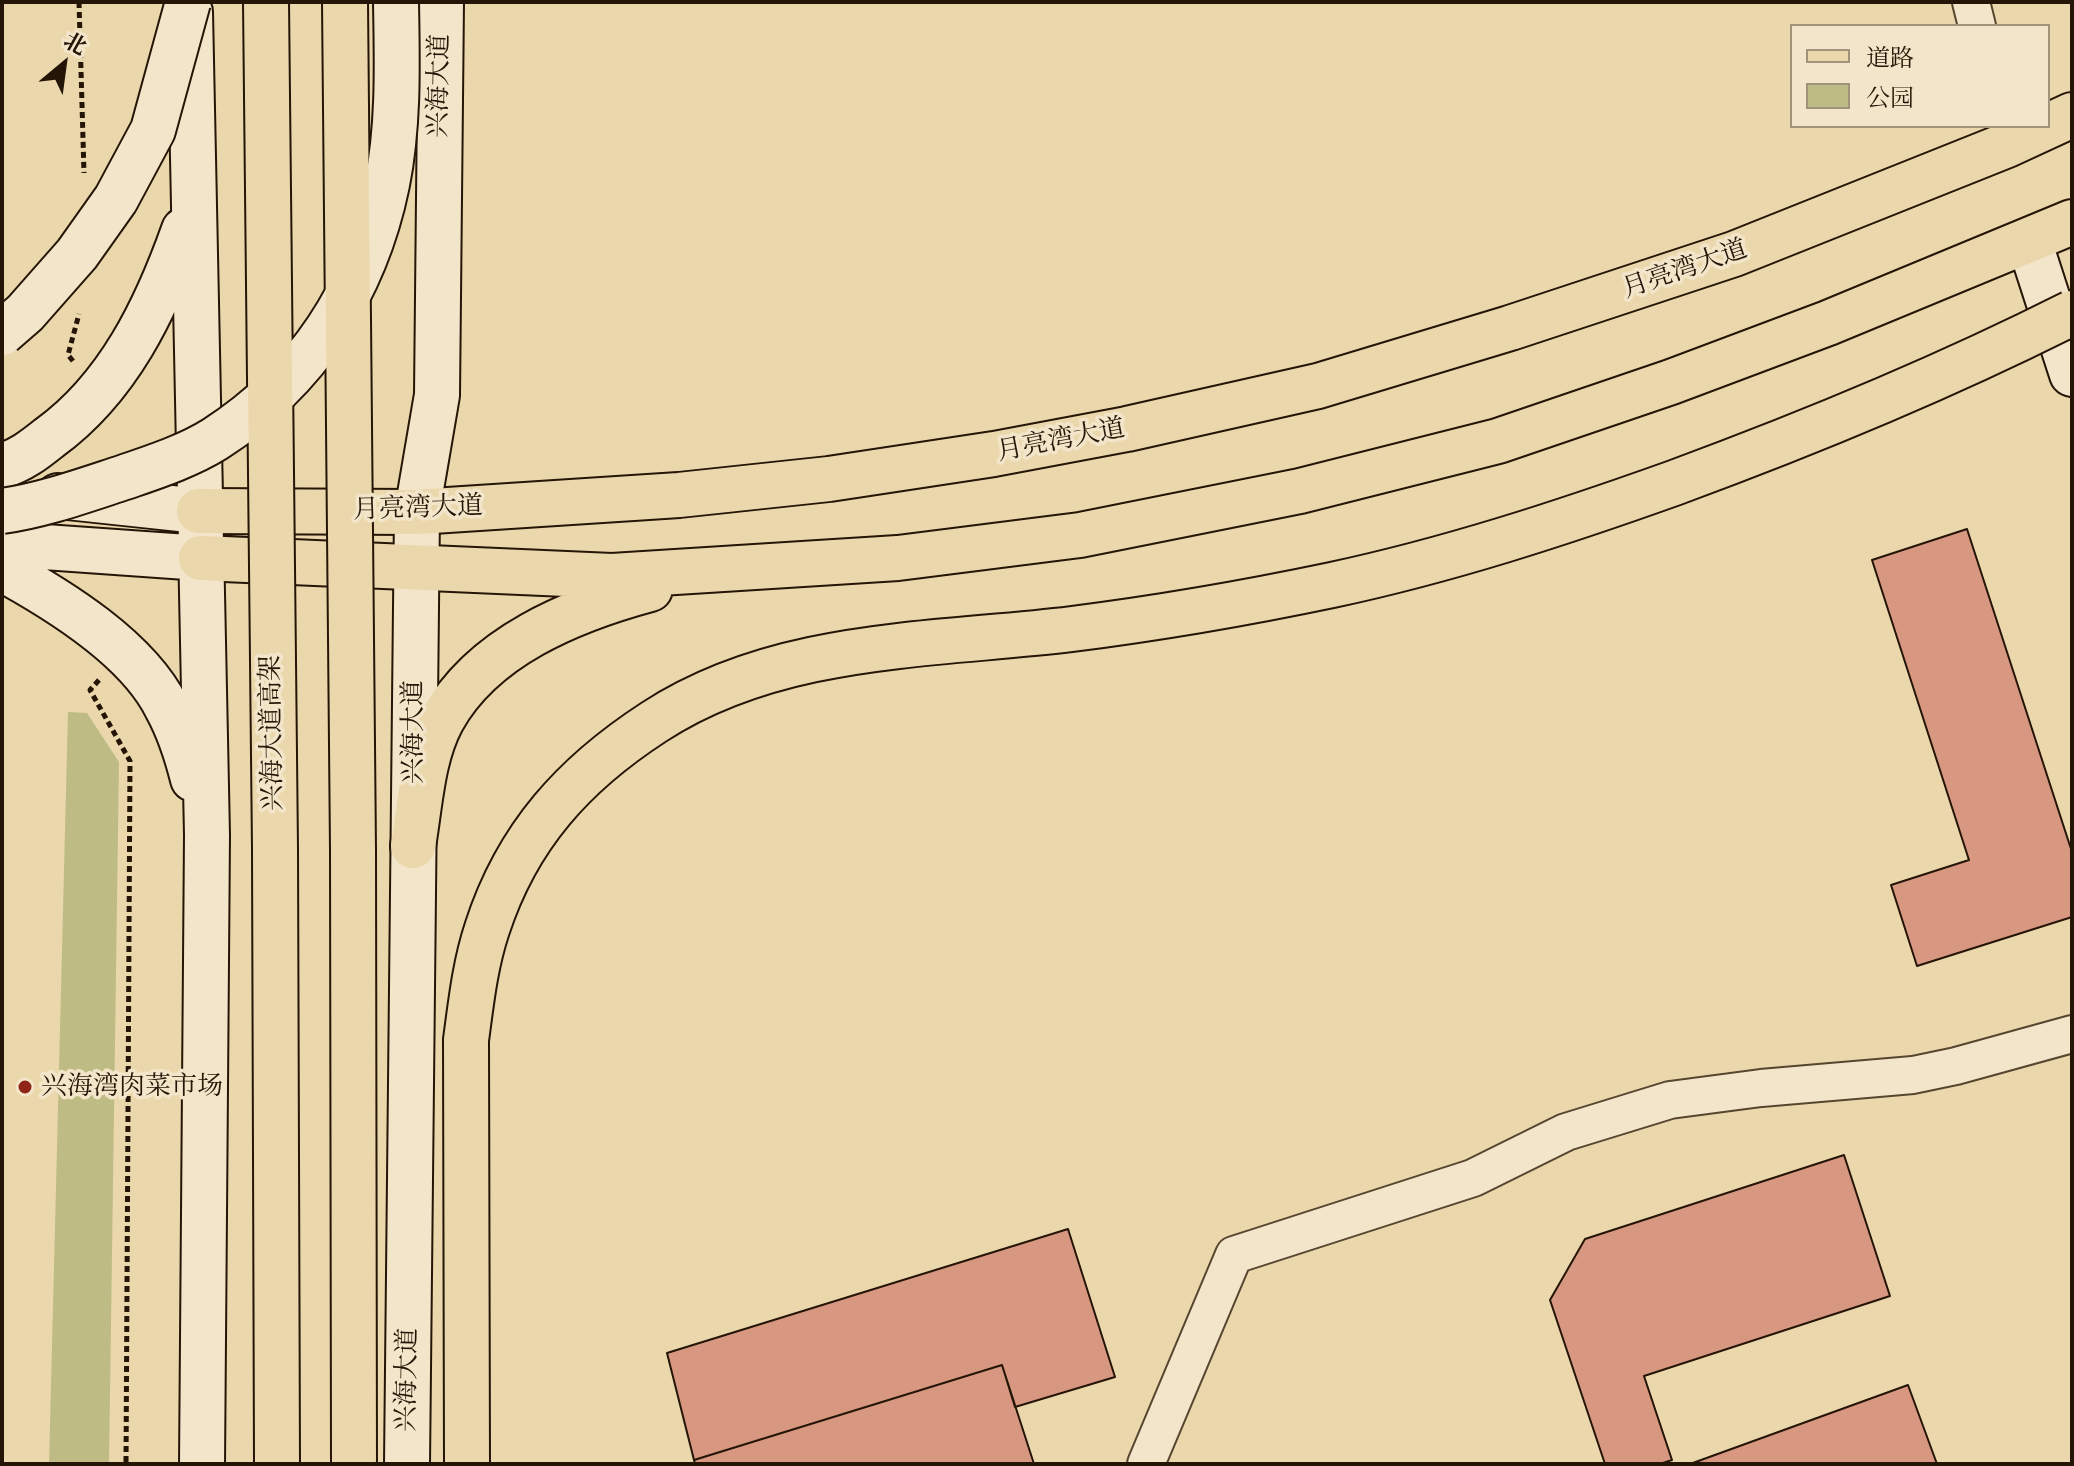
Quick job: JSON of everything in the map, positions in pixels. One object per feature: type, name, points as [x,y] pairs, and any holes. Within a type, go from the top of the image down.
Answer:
[{"type":"main road","name":"兴海大道高架","points":[[266,2],[277,1464]]},
{"type":"main road","points":[[345,2],[353,833],[354,1464]]},
{"type":"main road","name":"月亮湾大道","points":[[2050,122],[2072,115]]},
{"type":"main road","name":"月亮湾大道","points":[[199,511],[417,512],[679,495],[829,479],[1097,435],[1318,386],[1510,328],[1734,254],[2005,135],[2028,128]]},
{"type":"main road","name":"月亮湾大道","points":[[201,558],[612,576],[898,558],[1080,535],[1300,491],[1498,441],[1814,329],[2072,222]]},
{"type":"main road","points":[[467,1464],[466,1040],[473,988],[486,931],[509,873],[536,829],[577,780],[655,721],[708,692],[831,654],[1074,629],[1203,610],[1335,585],[1459,553],[1579,517],[1803,435],[1930,381],[2072,313]]},
{"type":"main road","points":[[413,846],[427,764],[442,721],[463,691],[499,656],[541,629],[592,606],[648,589],[740,570]]},
{"type":"street","points":[[189,2],[207,835],[202,1464]]},
{"type":"street","points":[[2,333],[25,313],[77,254],[116,199],[153,130],[189,2]]},
{"type":"street","points":[[2,511],[73,494],[148,469],[212,441],[263,404],[302,365],[339,314],[365,262],[387,184],[397,80],[396,2]]},
{"type":"street","name":"兴海大道","points":[[407,1464],[417,512],[437,395],[441,2]]},
{"type":"street","points":[[1971,2],[1976,24]]},
{"type":"street","points":[[2,466],[19,461],[63,428],[107,383],[142,329],[166,282],[194,202]]},
{"type":"street","points":[[2029,241],[2072,374]]},
{"type":"street","name":"月亮湾大道","points":[[2,491],[199,511]]},
{"type":"street","name":"月亮湾大道","points":[[2,544],[201,558]]},
{"type":"street","points":[[2,569],[87,622],[136,665],[167,706],[188,759],[207,835]]},
{"type":"street","points":[[1146,1464],[1234,1255],[1473,1178],[1566,1132],[1670,1100],[1761,1088],[1913,1075],[2072,1034]]},
{"type":"path","points":[[90,690],[130,761],[126,1464]]},
{"type":"green space","points":[[68,712],[87,713],[119,762],[109,1464],[49,1464]]},
{"type":"building","points":[[1967,529],[2072,852],[2072,917],[1917,966],[1891,885],[1969,860],[1872,560]]},
{"type":"building","points":[[1844,1155],[1890,1296],[1644,1376],[1672,1460],[1660,1464],[1605,1464],[1550,1300],[1585,1239]]},
{"type":"building","points":[[1068,1229],[1115,1377],[1015,1407],[1002,1365],[694,1460],[667,1353]]},
{"type":"building","points":[[1002,1365],[1034,1464],[695,1464],[694,1460]]},
{"type":"building","points":[[1908,1385],[1937,1464],[1690,1464]]},
{"type":"place","name":"兴海湾肉菜市场","points":[[25,1087]]}]
